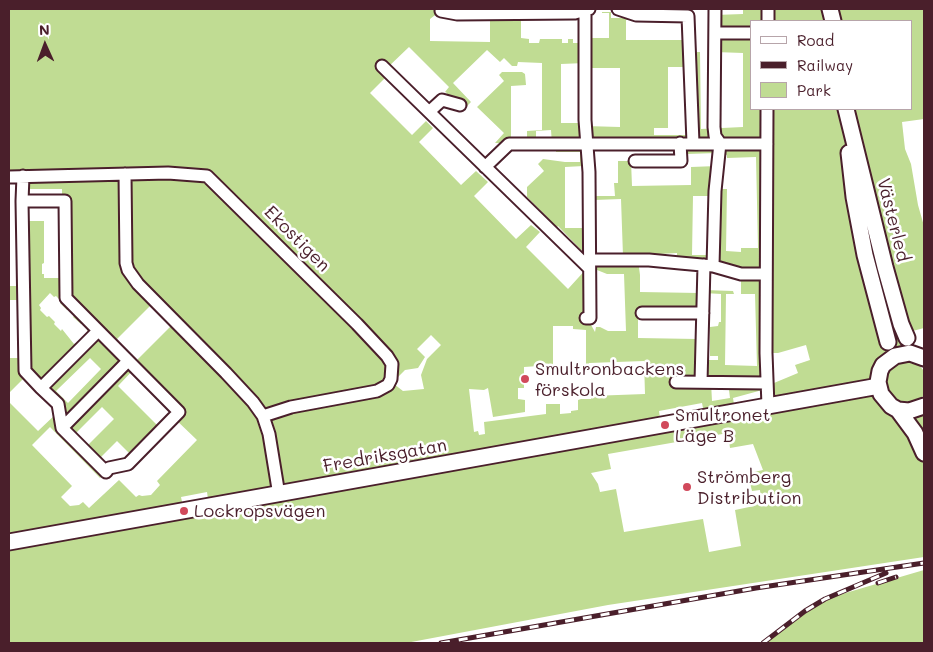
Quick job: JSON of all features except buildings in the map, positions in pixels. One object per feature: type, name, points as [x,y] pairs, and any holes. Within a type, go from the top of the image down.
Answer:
[{"type":"street","points":[[441,11],[457,14],[536,14],[574,13],[587,9],[585,120],[589,172],[590,318],[586,318]]},
{"type":"street","points":[[618,9],[636,15],[688,16],[692,143]]},
{"type":"street","points":[[701,382],[703,313],[720,144],[715,136],[714,127],[715,9]]},
{"type":"street","points":[[715,33],[750,33]]},
{"type":"street","points":[[382,66],[589,264],[646,260],[708,265],[741,274],[766,274]]},
{"type":"street","points":[[430,111],[442,100],[460,106]]},
{"type":"street","points":[[767,110],[766,382],[768,406]]},
{"type":"street","name":"Västerled","points":[[846,110],[901,324],[908,339],[921,357]]},
{"type":"street","name":"Västerled","points":[[846,110],[857,215],[870,279],[888,343],[888,361]]},
{"type":"street","points":[[635,161],[681,161],[680,143]]},
{"type":"street","points":[[485,166],[508,144],[767,144]]},
{"type":"street","name":"Ekostigen","points":[[9,176],[175,173],[207,176],[357,324],[387,356],[392,364],[392,379],[388,385],[377,391],[291,407],[263,416]]},
{"type":"street","points":[[125,174],[126,263],[131,276],[226,373],[253,402],[263,416],[269,434],[279,494]]},
{"type":"street","points":[[22,202],[65,201],[66,298],[179,412],[128,464],[109,468],[106,472],[62,428],[58,404],[25,371],[22,202],[23,176]]},
{"type":"street","points":[[642,313],[703,313]]},
{"type":"street","points":[[41,388],[98,330]]},
{"type":"street","points":[[921,357],[907,353],[899,354],[888,361],[880,371],[879,382],[881,394],[886,401],[898,410],[915,434],[924,454]]},
{"type":"street","points":[[62,428],[128,361]]},
{"type":"street","points":[[676,382],[766,382]]},
{"type":"street","name":"Fredriksgatan","points":[[9,542],[768,406],[799,396],[879,382]]},
{"type":"street","points":[[898,410],[913,411],[924,406]]},
{"type":"green space","points":[[9,9],[443,9],[430,19],[430,41],[490,42],[490,19],[521,19],[521,38],[529,39],[529,43],[539,43],[540,39],[562,39],[562,43],[568,43],[568,39],[573,39],[573,43],[585,43],[585,38],[609,38],[609,13],[602,12],[611,12],[611,18],[632,18],[632,20],[626,20],[626,40],[686,40],[691,67],[668,67],[668,128],[654,128],[654,135],[690,135],[697,129],[697,52],[700,52],[701,129],[743,127],[743,53],[715,52],[715,15],[743,14],[743,9],[924,9],[924,119],[902,122],[905,149],[911,164],[918,205],[924,226],[924,328],[905,333],[918,355],[910,353],[879,377],[799,395],[879,386],[885,401],[924,406],[924,557],[608,605],[406,643],[9,643],[9,402],[38,431],[57,413],[23,379],[9,393],[9,358],[20,358],[19,300],[9,300],[9,286],[19,286],[28,221],[44,221],[44,263],[42,264],[42,274],[44,274],[44,278],[61,278],[62,189],[30,189],[29,201],[22,201],[23,176],[9,177]],"holes":[[[409,47],[449,87],[442,100],[462,111],[471,102],[453,83],[487,50],[500,62],[504,58],[512,66],[517,66],[518,62],[542,63],[542,130],[527,131],[527,137],[511,138],[511,86],[526,85],[525,74],[522,72],[502,72],[499,75],[504,81],[477,107],[504,133],[495,143],[536,144],[536,131],[551,130],[552,144],[556,144],[556,152],[580,152],[580,162],[543,159],[538,164],[544,171],[527,187],[527,197],[549,219],[544,225],[552,232],[558,226],[583,252],[589,251],[584,228],[565,228],[565,167],[584,166],[587,144],[632,144],[632,151],[675,151],[675,144],[686,144],[687,154],[717,153],[727,155],[727,158],[756,157],[758,248],[741,248],[741,252],[726,251],[727,189],[718,189],[713,266],[741,273],[741,294],[755,294],[757,366],[725,365],[726,294],[734,294],[733,291],[704,290],[699,293],[640,292],[638,260],[589,260],[588,267],[568,289],[526,247],[540,232],[531,225],[516,239],[474,196],[488,182],[476,171],[461,185],[419,142],[433,128],[426,121],[412,135],[370,93],[390,73],[386,69]],[[585,63],[585,68],[620,68],[620,127],[561,123],[561,64]],[[593,270],[607,274],[624,274],[626,331],[608,331],[596,327],[595,332],[590,323],[584,323],[584,305],[590,305]],[[50,293],[54,297],[56,296],[61,301],[60,303],[75,315],[73,317],[88,328],[87,330],[90,334],[78,345],[74,344],[62,329],[61,331],[54,324],[55,322],[40,310],[39,305]],[[704,293],[721,294],[721,322],[719,322],[718,326],[710,327],[710,356],[718,356],[718,360],[702,360],[697,339],[638,338],[638,318],[703,313]],[[155,301],[175,322],[132,365],[115,341]],[[553,326],[573,326],[573,329],[586,330],[586,369],[589,363],[644,361],[645,394],[591,396],[591,399],[578,400],[578,410],[571,411],[571,413],[560,414],[560,404],[546,404],[546,414],[484,422],[485,434],[479,435],[478,431],[474,432],[469,389],[484,390],[488,388],[493,417],[525,412],[525,400],[518,399],[518,388],[524,388],[524,367],[553,365]],[[431,335],[441,345],[427,359],[421,375],[424,389],[403,391],[390,381],[392,377],[398,377],[405,370],[418,368],[425,357],[417,349]],[[806,345],[810,360],[795,365],[798,373],[774,383],[767,389],[766,353],[778,353]],[[90,358],[101,369],[68,403],[56,391]],[[135,368],[175,409],[158,426],[118,386]],[[711,382],[728,382],[730,398],[712,401]],[[766,389],[768,406],[736,417],[733,398]],[[702,403],[705,418],[661,425],[659,411]],[[102,407],[114,419],[87,446],[75,434]],[[173,417],[197,440],[157,481],[160,485],[151,495],[139,495],[136,497],[119,480],[89,508],[83,502],[79,505],[70,506],[61,497],[72,486],[32,445],[50,427],[100,478],[106,472],[96,462],[117,441],[134,458]],[[728,433],[730,448],[753,444],[763,470],[754,472],[756,482],[750,483],[752,491],[760,490],[761,501],[754,502],[754,506],[735,510],[741,546],[709,552],[703,519],[624,532],[616,489],[600,492],[598,484],[591,473],[611,469],[608,454]],[[207,492],[209,506],[184,511],[181,497]]]},
{"type":"green space","points":[[618,161],[631,161],[632,186],[691,185],[691,167],[717,166],[715,196],[693,196],[692,255],[710,255],[710,265],[677,263],[677,253],[623,256],[621,199],[594,200],[594,196],[615,196],[614,183],[618,183]]},
{"type":"green space","points":[[905,362],[919,365],[924,371],[924,395],[919,400],[906,404],[899,403],[888,393],[886,387],[888,373],[893,367]]},
{"type":"green space","points":[[924,570],[924,643],[763,643],[805,611],[825,599]]},
{"type":"railway","points":[[441,643],[756,588],[924,563]]},
{"type":"railway","points":[[763,643],[805,611],[825,599],[886,573]]},
{"type":"railway","points":[[878,583],[896,577]]},
{"type":"place","name":"Smultronbackens förskola","points":[[525,379]]},
{"type":"place","name":"Smultronet Läge B","points":[[665,425]]},
{"type":"place","name":"Strömberg Distribution","points":[[687,487]]},
{"type":"place","name":"Lockropsvägen","points":[[184,511]]}]
